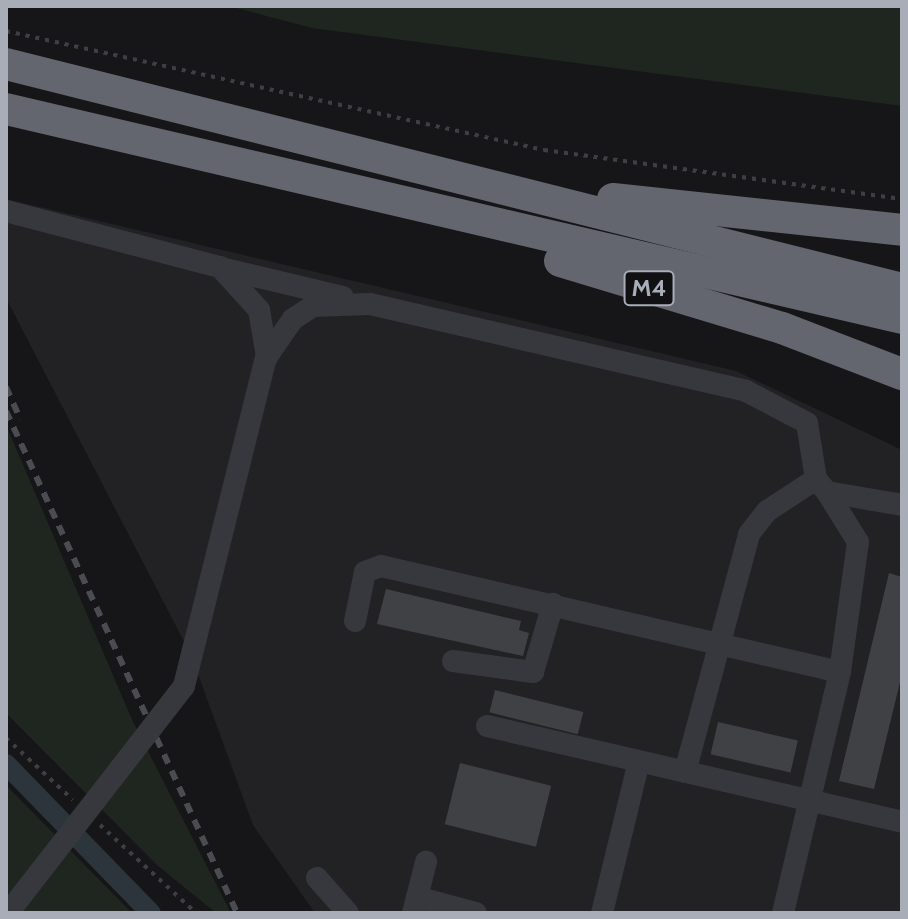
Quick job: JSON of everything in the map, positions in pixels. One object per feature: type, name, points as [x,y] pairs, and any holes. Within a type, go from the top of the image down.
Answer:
[{"type":"highway","name":"M4","points":[[6,64],[902,289]]},
{"type":"highway","name":"M4","points":[[6,109],[394,204],[902,318]]},
{"type":"highway","name":"M4","points":[[440,172],[597,197],[902,230]]},
{"type":"highway","name":"M4","points":[[394,204],[902,374]]},
{"type":"lane","points":[[6,211],[370,304],[746,391],[807,423],[822,485],[858,542],[840,672],[783,913]]},
{"type":"lane","points":[[220,267],[259,310],[266,358]]},
{"type":"lane","points":[[8,913],[184,686],[266,358],[293,319],[313,306],[370,304]]},
{"type":"lane","points":[[685,772],[756,521],[822,485],[902,505]]},
{"type":"lane","points":[[355,621],[365,572],[381,566],[840,672]]},
{"type":"lane","points":[[453,661],[533,672],[553,604]]},
{"type":"lane","points":[[487,726],[902,822]]},
{"type":"lane","points":[[602,913],[639,761]]},
{"type":"lane","points":[[426,862],[415,905],[476,913]]},
{"type":"lane","points":[[317,878],[348,913]]},
{"type":"path","points":[[6,31],[544,150],[902,199]]},
{"type":"shaded area","points":[[229,6],[902,6],[902,106],[312,28]]},
{"type":"shaded area","points":[[6,199],[736,371],[902,450],[902,913],[315,913],[253,825],[191,655],[6,298]]},
{"type":"shaded area","points":[[6,425],[133,722],[231,913],[216,913],[157,865],[6,713]]},
{"type":"shaded area","points":[[6,785],[132,913],[6,913]]},
{"type":"building","points":[[889,573],[902,577],[902,674],[874,789],[839,781]]},
{"type":"building","points":[[386,589],[521,621],[519,630],[529,633],[523,656],[377,624]]},
{"type":"building","points":[[495,690],[583,712],[578,734],[489,712]]},
{"type":"building","points":[[718,722],[798,740],[790,773],[711,754]]},
{"type":"building","points":[[460,763],[551,786],[536,847],[445,824]]},
{"type":"waterway","points":[[6,764],[151,913]]},
{"type":"railway","points":[[6,387],[21,420]]},
{"type":"railway","points":[[6,411],[237,913]]}]
